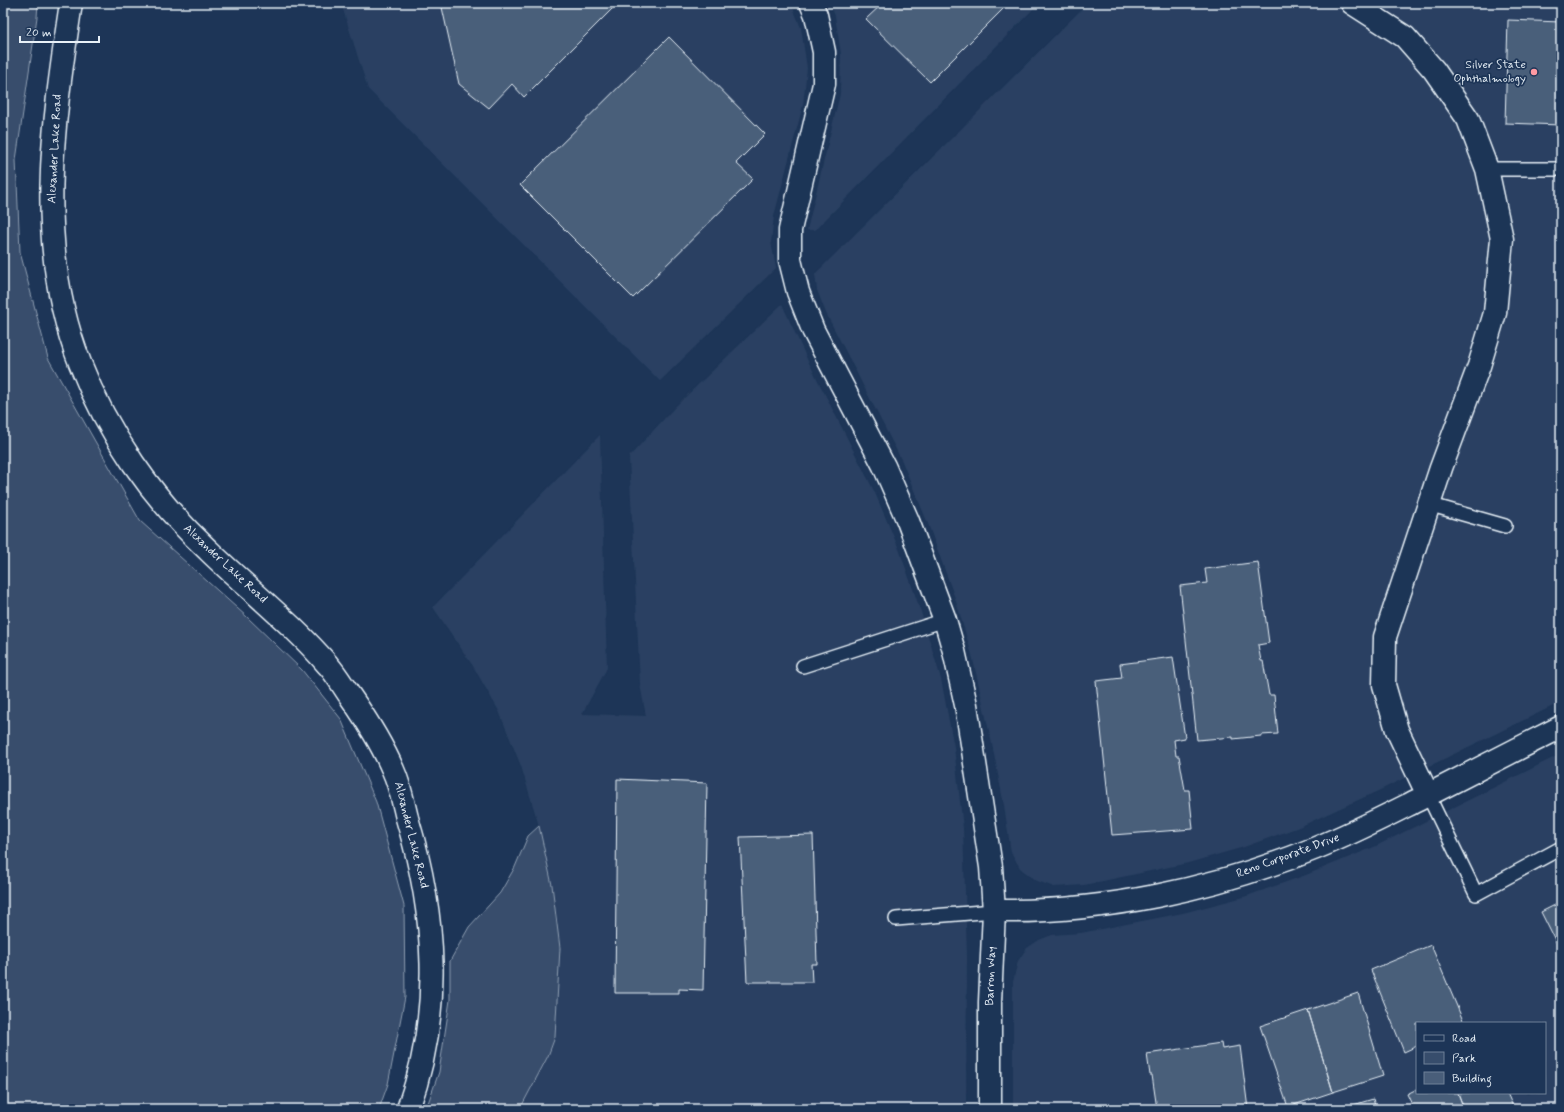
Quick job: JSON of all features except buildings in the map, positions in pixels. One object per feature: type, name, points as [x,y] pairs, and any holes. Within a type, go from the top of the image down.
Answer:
[{"type":"street","name":"Alexander Lake Road","points":[[71,3],[59,85],[51,181],[52,241],[60,298],[80,362],[108,422],[139,471],[173,514],[206,549],[295,629],[331,668],[366,719],[394,772],[414,840],[428,904],[433,960],[429,1024],[416,1087],[408,1109]]},
{"type":"street","name":"Barron Way","points":[[811,3],[816,15],[824,52],[824,84],[790,230],[790,260],[798,292],[813,330],[884,466],[908,521],[945,620],[954,651],[966,705],[988,843],[994,911],[990,1002],[990,1109]]},
{"type":"street","points":[[1352,3],[1405,37],[1434,70],[1468,120],[1487,169],[1502,238],[1495,313],[1479,366],[1428,504],[1384,637],[1384,685],[1397,730],[1428,795]]},
{"type":"street","name":"Reno Corporate Drive","points":[[994,911],[1036,911],[1110,903],[1161,895],[1210,884],[1263,868],[1316,848],[1364,827],[1561,727]]},
{"type":"lane","points":[[1487,169],[1561,169]]},
{"type":"lane","points":[[1428,504],[1505,526]]},
{"type":"lane","points":[[803,666],[945,620]]},
{"type":"lane","points":[[1428,795],[1476,894],[1561,848]]},
{"type":"lane","points":[[896,919],[994,911]]},
{"type":"shaded area","points":[[341,3],[791,3],[801,28],[807,68],[803,105],[774,216],[771,242],[776,268],[660,381],[368,89]]},
{"type":"shaded area","points":[[830,3],[1039,3],[815,230],[807,230],[840,94],[841,54],[835,16]]},
{"type":"shaded area","points":[[1088,3],[1561,3],[1561,702],[1380,790],[1299,827],[1244,847],[1188,863],[1084,885],[1054,887],[1035,880],[1020,868],[1011,852],[1004,805],[992,744],[972,655],[955,598],[927,521],[901,459],[826,313],[817,290],[815,274]]},
{"type":"shaded area","points":[[782,304],[807,359],[875,493],[899,549],[921,612],[941,679],[954,747],[963,828],[967,957],[966,1109],[520,1109],[548,1056],[555,1037],[552,885],[539,826],[521,766],[499,711],[473,666],[433,607],[600,435],[607,668],[582,714],[646,716],[640,684],[629,457],[676,406]]},
{"type":"shaded area","points":[[1561,754],[1561,1109],[1013,1109],[1013,982],[1018,961],[1027,948],[1039,940],[1052,935],[1081,933],[1183,913],[1244,897],[1306,875],[1374,847]]},
{"type":"green space","points":[[3,3],[38,3],[16,160],[20,252],[48,358],[140,521],[247,617],[302,670],[341,719],[376,802],[404,906],[405,997],[388,1084],[379,1109],[3,1109]]},
{"type":"green space","points":[[539,826],[552,885],[560,948],[555,1037],[548,1056],[520,1109],[426,1109],[439,1072],[450,1000],[450,961],[469,927],[500,893],[515,867],[528,836]]},
{"type":"place","name":"Silver State Ophthalmology","points":[[1534,72]]}]
